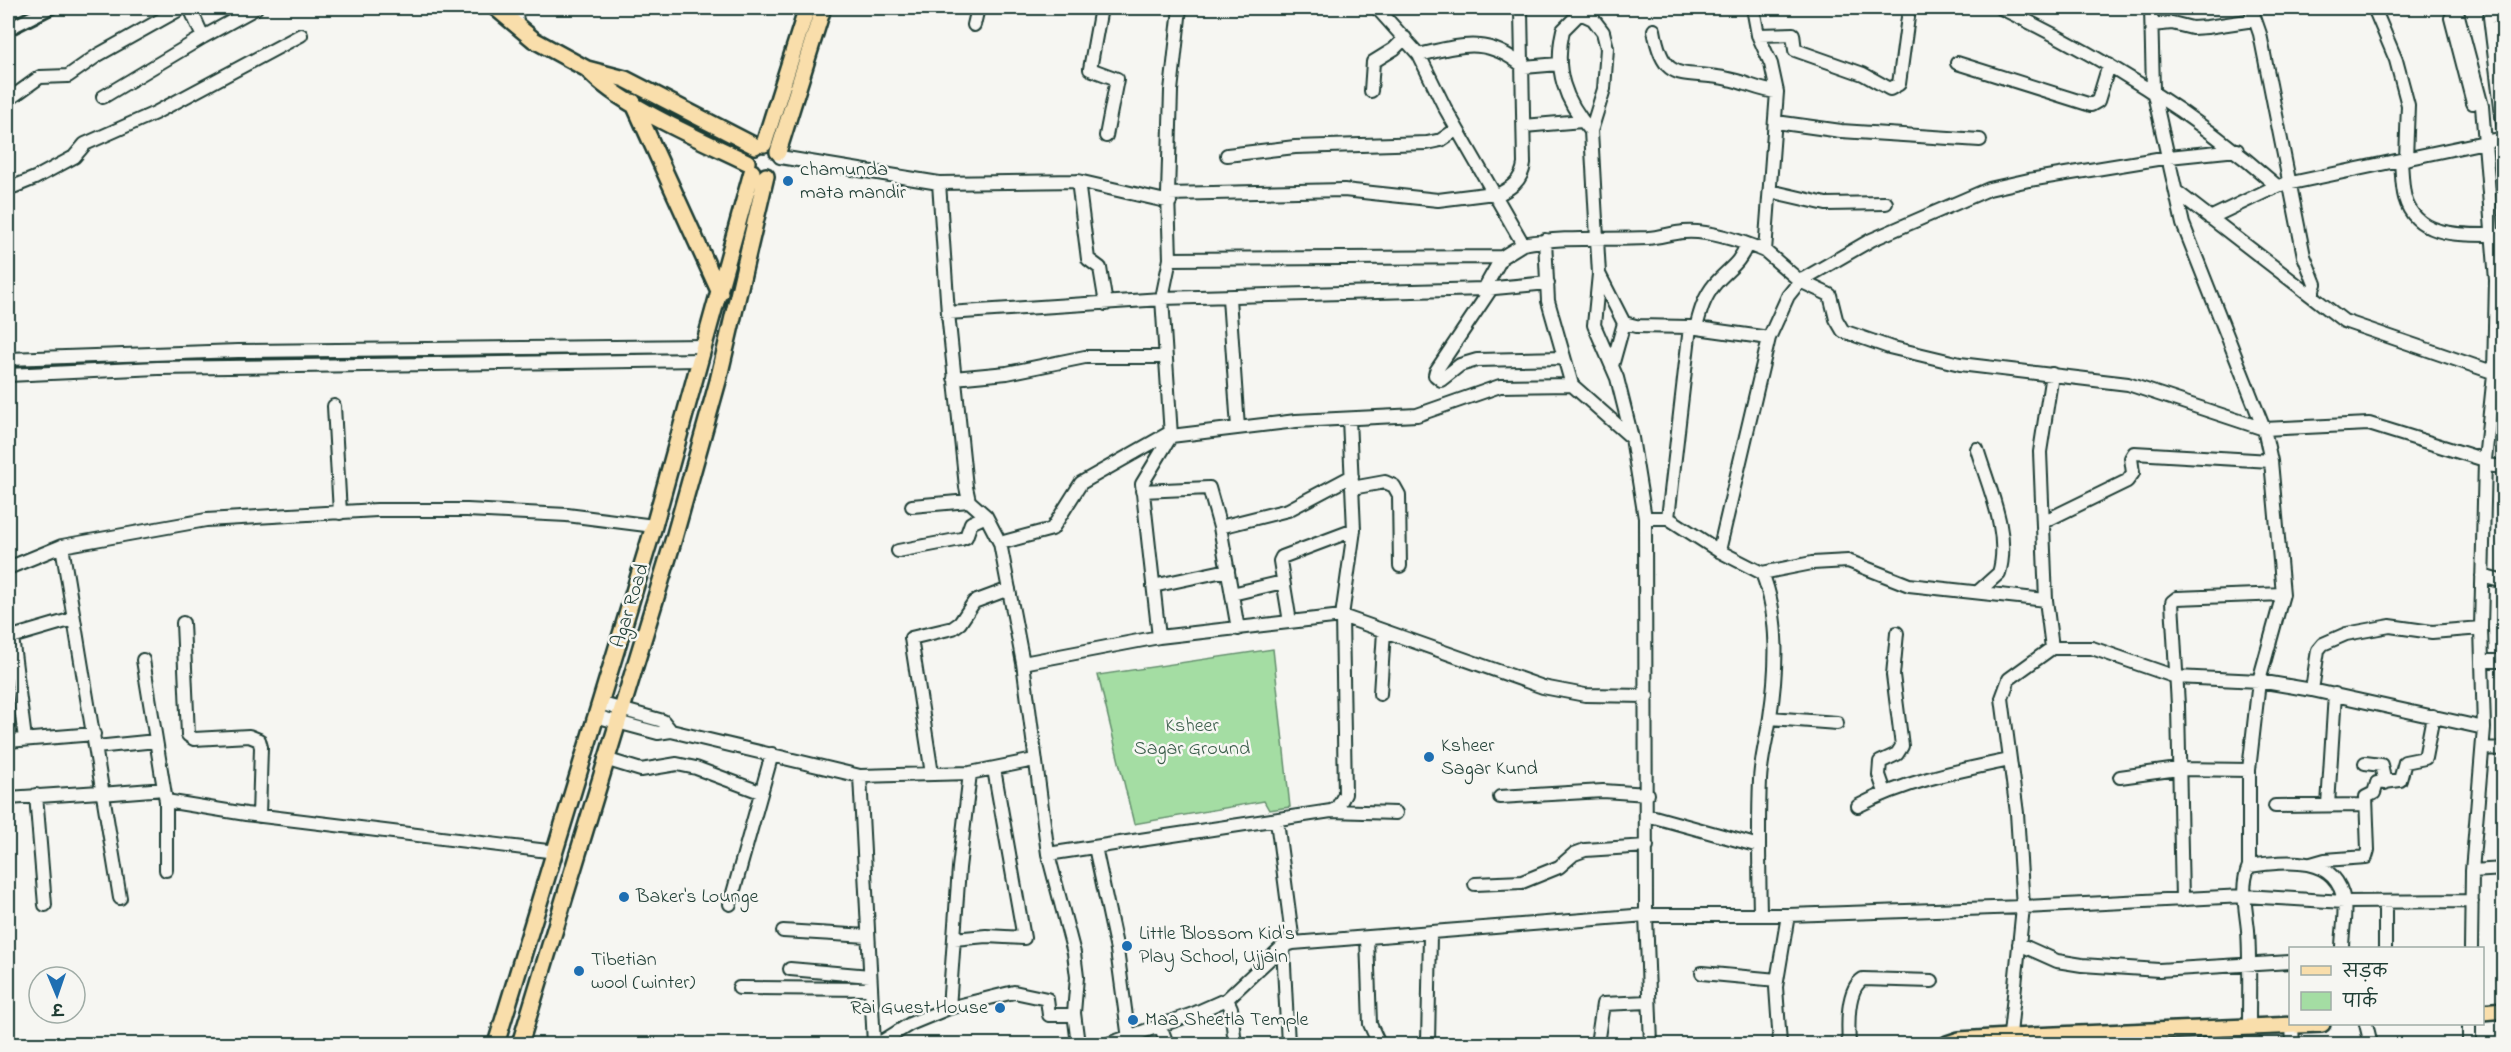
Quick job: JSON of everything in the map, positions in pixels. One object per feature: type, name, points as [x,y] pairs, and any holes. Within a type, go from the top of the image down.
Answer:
[{"type":"main road","points":[[496,8],[534,40],[587,69],[625,79],[779,154]]},
{"type":"main road","name":"Agar Road","points":[[520,1044],[674,538],[718,381],[755,170],[750,151],[760,145],[807,8]]},
{"type":"main road","name":"Agar Road","points":[[755,170],[775,171],[823,8]]},
{"type":"main road","points":[[496,1044],[654,526],[755,170],[633,102],[597,80],[587,69]]},
{"type":"main road","points":[[633,102],[720,293]]},
{"type":"main road","points":[[2484,1012],[2504,1010]]},
{"type":"main road","points":[[1947,1044],[1959,1040],[2009,1041],[2302,1025]]},
{"type":"street","points":[[8,100],[40,77],[68,76],[98,55],[182,8]]},
{"type":"street","points":[[190,8],[203,37]]},
{"type":"street","points":[[103,97],[256,8]]},
{"type":"street","points":[[516,8],[517,27]]},
{"type":"street","points":[[974,25],[978,8]]},
{"type":"street","points":[[1101,8],[1090,69],[1117,79],[1106,136]]},
{"type":"street","points":[[1159,637],[1142,484],[1171,434],[1164,357],[1162,299],[1170,259],[1171,91],[1180,8]]},
{"type":"street","points":[[1377,8],[1419,55],[1457,129],[1523,244]]},
{"type":"street","points":[[1754,8],[1758,36],[1771,64],[1777,92],[1765,251]]},
{"type":"street","points":[[2001,8],[2153,90],[2237,150],[2277,186]]},
{"type":"street","points":[[2151,8],[2153,90],[2187,234],[2264,429],[2271,461],[2283,594],[2259,681],[2249,770],[2249,866],[2245,875],[2244,896],[2249,1027]]},
{"type":"street","points":[[2374,8],[2396,60],[2408,105],[2404,160],[2406,200],[2418,220],[2431,229],[2449,233],[2498,235]]},
{"type":"street","points":[[2448,8],[2473,104],[2482,123]]},
{"type":"street","points":[[2456,8],[2482,106],[2482,123],[2498,235],[2500,282],[2499,375],[2485,462],[2481,628],[2484,728],[2472,871],[2470,947]]},
{"type":"street","points":[[1587,126],[1604,89],[1607,48],[1603,32],[1593,19],[1580,10],[1563,30],[1559,64],[1566,94],[1587,126],[1598,237],[1599,274],[1594,325],[1612,366],[1632,438],[1645,518],[1648,794],[1646,915],[1651,1044]]},
{"type":"street","points":[[779,154],[939,183],[1078,181],[1169,198],[1344,190],[1438,200],[1495,194],[1516,183],[1523,172],[1524,67],[1521,11]]},
{"type":"street","points":[[2504,16],[2491,12],[2504,132]]},
{"type":"street","points":[[2152,25],[2172,23],[2192,28],[2207,27],[2252,14],[2260,34],[2292,185],[2304,256],[2315,284],[2311,295]]},
{"type":"street","points":[[1758,36],[1793,34],[1795,50],[1863,74],[1890,89],[1899,84],[1908,17]]},
{"type":"street","points":[[1654,30],[1662,61],[1671,69],[1683,75],[1730,79],[1746,87],[1777,92]]},
{"type":"street","points":[[8,189],[35,178],[74,157],[85,144],[155,113],[301,35]]},
{"type":"street","points":[[1371,90],[1374,62],[1406,38]]},
{"type":"street","points":[[1419,55],[1446,48],[1482,45],[1500,50],[1524,67],[1559,64]]},
{"type":"street","points":[[1957,63],[2091,105],[2098,101],[2109,65]]},
{"type":"street","points":[[1776,122],[1841,131],[1980,140]]},
{"type":"street","points":[[1524,126],[1587,126]]},
{"type":"street","points":[[1227,155],[1295,147],[1427,143],[1441,140],[1457,129]]},
{"type":"street","points":[[2210,218],[2277,186],[2292,185],[2504,138]]},
{"type":"street","points":[[1719,551],[1769,338],[1788,296],[1800,282],[1861,245],[1989,189],[2029,180],[2169,157],[2237,150]]},
{"type":"street","points":[[1078,181],[1088,259],[1101,268],[1106,304]]},
{"type":"street","points":[[939,183],[954,378],[969,501],[986,516],[1000,543],[1023,663],[1048,854],[1074,953],[1077,976],[1074,1015],[1078,1044]]},
{"type":"street","points":[[1770,191],[1826,204],[1886,203]]},
{"type":"street","points":[[2177,192],[2344,321],[2499,375]]},
{"type":"street","points":[[1170,259],[1502,257],[1523,244],[1545,240],[1598,237],[1648,238],[1699,232],[1765,251],[1800,282],[1830,295],[1836,319],[1843,331],[1889,347],[1960,364],[2128,384],[2264,429],[2368,423],[2504,467]]},
{"type":"street","points":[[1545,240],[1548,301],[1572,385],[1632,438]]},
{"type":"street","points":[[1668,518],[1693,327],[1703,301],[1715,284],[1738,263],[1747,244]]},
{"type":"street","points":[[1502,257],[1487,289],[1435,375],[1441,380],[1468,361],[1564,358]]},
{"type":"street","points":[[1599,274],[1624,323],[1612,366]]},
{"type":"street","points":[[948,313],[1162,299],[1487,289],[1548,283]]},
{"type":"street","points":[[1229,298],[1238,428]]},
{"type":"street","points":[[1624,323],[1636,326],[1693,327],[1769,338]]},
{"type":"street","points":[[484,348],[485,363]]},
{"type":"street","points":[[8,360],[484,348],[703,353]]},
{"type":"street","points":[[350,350],[352,365]]},
{"type":"street","points":[[8,375],[158,368],[485,363],[703,353]]},
{"type":"street","points":[[954,378],[1006,373],[1085,357],[1164,357]]},
{"type":"street","points":[[58,358],[58,373]]},
{"type":"street","points":[[2052,374],[2040,452],[2046,600],[2052,648]]},
{"type":"street","points":[[1000,543],[1052,529],[1081,483],[1171,434],[1296,421],[1417,415],[1500,386],[1572,385]]},
{"type":"street","points":[[334,406],[340,513]]},
{"type":"street","points":[[1331,811],[1337,808],[1345,794],[1342,616],[1354,530],[1349,419]]},
{"type":"street","points":[[1977,448],[2001,531],[2003,551],[1999,573],[1979,591]]},
{"type":"street","points":[[2043,522],[2127,481],[2133,473],[2131,458],[2134,453],[2271,461]]},
{"type":"street","points":[[1220,527],[1288,510],[1352,482],[1385,482],[1394,486],[1400,495],[1400,566]]},
{"type":"street","points":[[1142,490],[1209,488],[1220,527],[1238,629]]},
{"type":"street","points":[[912,506],[969,501]]},
{"type":"street","points":[[8,568],[62,546],[206,520],[340,513],[467,510],[567,515],[654,526]]},
{"type":"street","points":[[898,551],[961,539],[966,537],[971,523],[986,516]]},
{"type":"street","points":[[1645,518],[1668,518],[1719,551],[1762,573],[1812,563],[1848,561],[1909,585],[2046,600]]},
{"type":"street","points":[[1290,622],[1280,561],[1282,557],[1354,530]]},
{"type":"street","points":[[62,546],[94,734],[100,793],[120,898]]},
{"type":"street","points":[[1153,586],[1228,570]]},
{"type":"street","points":[[1760,913],[1759,846],[1762,758],[1770,718],[1775,645],[1774,611],[1762,573]]},
{"type":"street","points":[[2482,576],[2504,582]]},
{"type":"street","points":[[1232,594],[1283,582]]},
{"type":"street","points":[[932,774],[911,638],[953,628],[960,623],[974,602],[1009,589]]},
{"type":"street","points":[[2181,900],[2174,600],[2283,594]]},
{"type":"street","points":[[1023,663],[1159,637],[1342,616],[1544,687],[1585,695],[1647,696]]},
{"type":"street","points":[[25,740],[10,638],[73,618]]},
{"type":"street","points":[[183,623],[188,735],[194,739],[249,736],[259,740],[261,747],[259,816]]},
{"type":"street","points":[[2312,690],[2318,650],[2323,644],[2346,634],[2390,626],[2432,632],[2481,628]]},
{"type":"street","points":[[1380,694],[1384,631]]},
{"type":"street","points":[[1885,792],[1879,775],[1880,762],[1897,754],[1902,746],[1893,675],[1897,633]]},
{"type":"street","points":[[2009,1041],[2023,907],[2017,813],[2002,698],[2009,680],[2052,648],[2091,648],[2176,677],[2259,681],[2335,694],[2484,728]]},
{"type":"street","points":[[143,660],[165,795],[166,870]]},
{"type":"street","points":[[2482,661],[2504,661]]},
{"type":"street","points":[[2328,805],[2335,694]]},
{"type":"street","points":[[597,710],[663,721],[671,730],[860,776],[970,773],[1034,760]]},
{"type":"street","points":[[2310,865],[2332,859],[2366,858],[2366,797],[2374,793],[2377,783],[2400,780],[2405,762],[2425,758],[2433,716]]},
{"type":"street","points":[[1770,718],[1837,723]]},
{"type":"street","points":[[8,741],[94,734]]},
{"type":"street","points":[[96,747],[156,741]]},
{"type":"street","points":[[2483,748],[2504,749]]},
{"type":"street","points":[[730,904],[772,754]]},
{"type":"street","points":[[605,759],[641,770],[677,764],[760,792]]},
{"type":"street","points":[[1858,806],[1885,792],[1920,780],[2010,760]]},
{"type":"street","points":[[2365,763],[2381,765],[2385,783]]},
{"type":"street","points":[[954,939],[986,936],[1024,938],[994,769]]},
{"type":"street","points":[[2120,777],[2178,769],[2249,770]]},
{"type":"street","points":[[949,1008],[970,773]]},
{"type":"street","points":[[860,776],[870,976],[876,1044],[910,1024],[949,1008],[1014,992],[1047,999],[1049,1015],[1074,1015]]},
{"type":"street","points":[[1500,797],[1603,791],[1648,794]]},
{"type":"street","points":[[8,798],[100,793],[165,795],[259,816],[556,852]]},
{"type":"street","points":[[36,795],[45,905]]},
{"type":"street","points":[[2275,806],[2367,805]]},
{"type":"street","points":[[1048,854],[1331,811],[1396,813]]},
{"type":"street","points":[[1647,815],[1759,846]]},
{"type":"street","points":[[1277,820],[1288,945],[1288,1044]]},
{"type":"street","points":[[1475,884],[1522,882],[1559,867],[1574,854],[1584,850],[1647,846]]},
{"type":"street","points":[[1095,847],[1117,950],[1129,1039]]},
{"type":"street","points":[[2249,866],[2272,863],[2310,865],[2326,869],[2337,881],[2344,903],[2342,947]]},
{"type":"street","points":[[2472,871],[2504,869]]},
{"type":"street","points":[[1108,1044],[1129,1039],[1227,999],[1288,945],[1646,915],[1760,913],[1788,915],[2244,896],[2344,903],[2472,901]]},
{"type":"street","points":[[2385,903],[2385,947]]},
{"type":"street","points":[[1780,1044],[1777,1028],[1777,980],[1788,915]]},
{"type":"street","points":[[783,931],[868,936]]},
{"type":"street","points":[[1428,1044],[1430,934]]},
{"type":"street","points":[[1367,938],[1370,1024],[1379,1044]]},
{"type":"street","points":[[2019,944],[2057,962],[2082,966],[2159,970],[2289,962]]},
{"type":"street","points":[[790,969],[870,976]]},
{"type":"street","points":[[1702,973],[1777,980]]},
{"type":"street","points":[[1849,1044],[1852,996],[1857,983],[1863,980],[1932,981]]},
{"type":"street","points":[[738,988],[871,989]]},
{"type":"street","points":[[1227,999],[1231,1008],[1235,1044]]},
{"type":"street","points":[[1597,1044],[1604,1005],[1648,1002]]},
{"type":"street","points":[[1160,1025],[1167,1044]]},
{"type":"street","points":[[2366,1025],[2371,1044]]},
{"type":"street","points":[[2469,1025],[2469,1044]]},
{"type":"street","points":[[2292,1026],[2293,1044]]},
{"type":"green space","name":"Ksheer Sagar Ground","points":[[1273,649],[1290,807],[1269,810],[1264,801],[1134,824],[1098,675]]},
{"type":"railway","points":[[8,21],[35,8]]},
{"type":"railway","points":[[8,37],[65,8]]},
{"type":"place","name":"chamunda mata mandir","points":[[788,181]]},
{"type":"place","name":"Ksheer Sagar Kund","points":[[1429,757]]},
{"type":"place","name":"Baker's Lounge","points":[[624,897]]},
{"type":"place","name":"Little Blossom Kid's Play School, Ujjain","points":[[1127,946]]},
{"type":"place","name":"Tibetian wool (winter)","points":[[579,971]]},
{"type":"place","name":"Rai Guest House","points":[[1000,1008]]},
{"type":"place","name":"Maa Sheetla Temple","points":[[1133,1020]]}]
